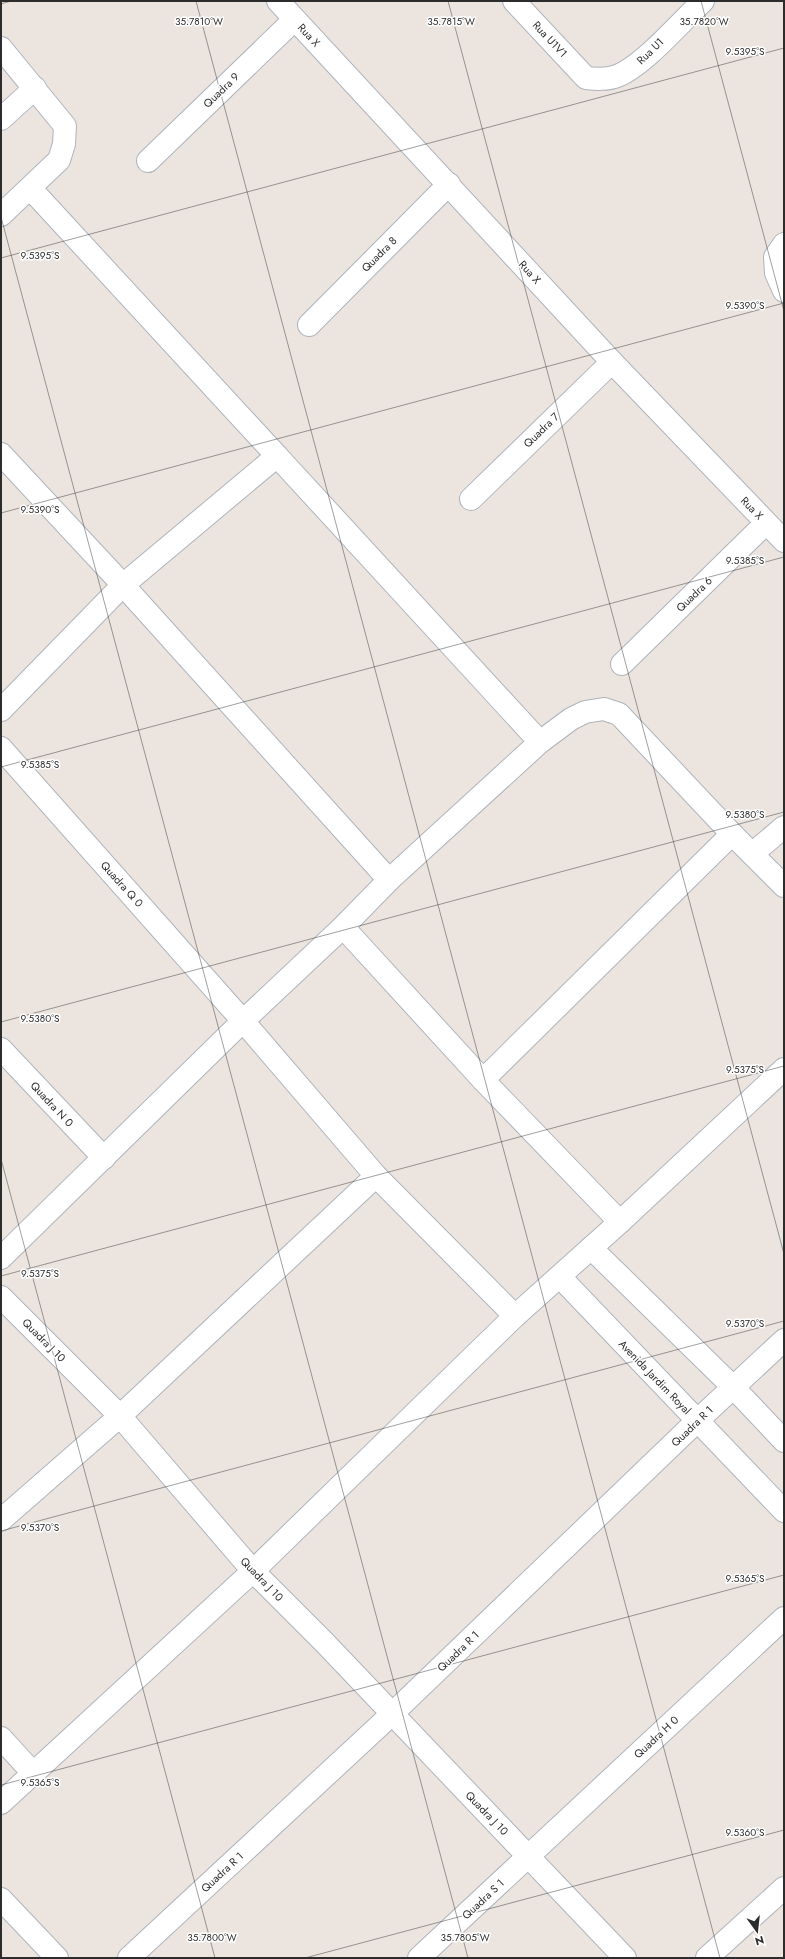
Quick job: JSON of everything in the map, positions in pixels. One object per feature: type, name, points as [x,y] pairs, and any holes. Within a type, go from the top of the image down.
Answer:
[{"type":"street","name":"Rua X","points":[[278,1],[294,20],[449,184],[612,362],[784,541]]},
{"type":"street","name":"Rua U1V1","points":[[514,1],[586,78]]},
{"type":"street","name":"Rua U1","points":[[586,78],[598,80],[616,77],[633,67],[703,1]]},
{"type":"street","name":"Quadra 9","points":[[148,161],[294,20]]},
{"type":"street","points":[[1,48],[65,126],[64,144],[59,160],[1,215]]},
{"type":"street","points":[[1,120],[35,88]]},
{"type":"street","name":"Quadra 8","points":[[309,325],[449,184]]},
{"type":"street","points":[[30,188],[540,742]]},
{"type":"street","points":[[784,244],[775,257],[776,274],[784,290]]},
{"type":"street","name":"Quadra 7","points":[[471,499],[612,362]]},
{"type":"street","points":[[1,454],[123,585],[389,880]]},
{"type":"street","points":[[1,710],[123,585],[277,456]]},
{"type":"street","name":"Quadra 6","points":[[622,664],[766,523]]},
{"type":"street","points":[[1,1258],[243,1021],[343,927],[389,880],[540,742],[571,719],[585,712],[604,709],[619,714],[732,834],[784,886]]},
{"type":"street","name":"Quadra Q 0","points":[[1,748],[243,1021],[376,1176],[515,1316]]},
{"type":"street","points":[[752,854],[784,827]]},
{"type":"street","points":[[483,1080],[732,834]]},
{"type":"street","points":[[343,927],[483,1080],[620,1222]]},
{"type":"street","name":"Quadra N 0","points":[[1,1049],[104,1158]]},
{"type":"street","points":[[1,1803],[253,1571],[515,1316],[620,1222],[784,1069]]},
{"type":"street","points":[[1,1520],[120,1416],[376,1176]]},
{"type":"street","points":[[591,1248],[733,1387],[784,1441]]},
{"type":"street","name":"Avenida Jardim Royal","points":[[560,1277],[784,1511]]},
{"type":"street","name":"Quadra J 10","points":[[1,1297],[120,1416],[253,1571],[324,1642],[625,1958]]},
{"type":"street","name":"Quadra R 1","points":[[129,1958],[392,1714],[697,1421],[784,1340]]},
{"type":"street","name":"Quadra H 0","points":[[529,1857],[784,1618]]},
{"type":"street","points":[[1,1738],[33,1773]]},
{"type":"street","name":"Quadra S 1","points":[[419,1958],[529,1857]]},
{"type":"street","points":[[707,1958],[784,1888]]},
{"type":"street","points":[[1,1898],[58,1958]]}]
